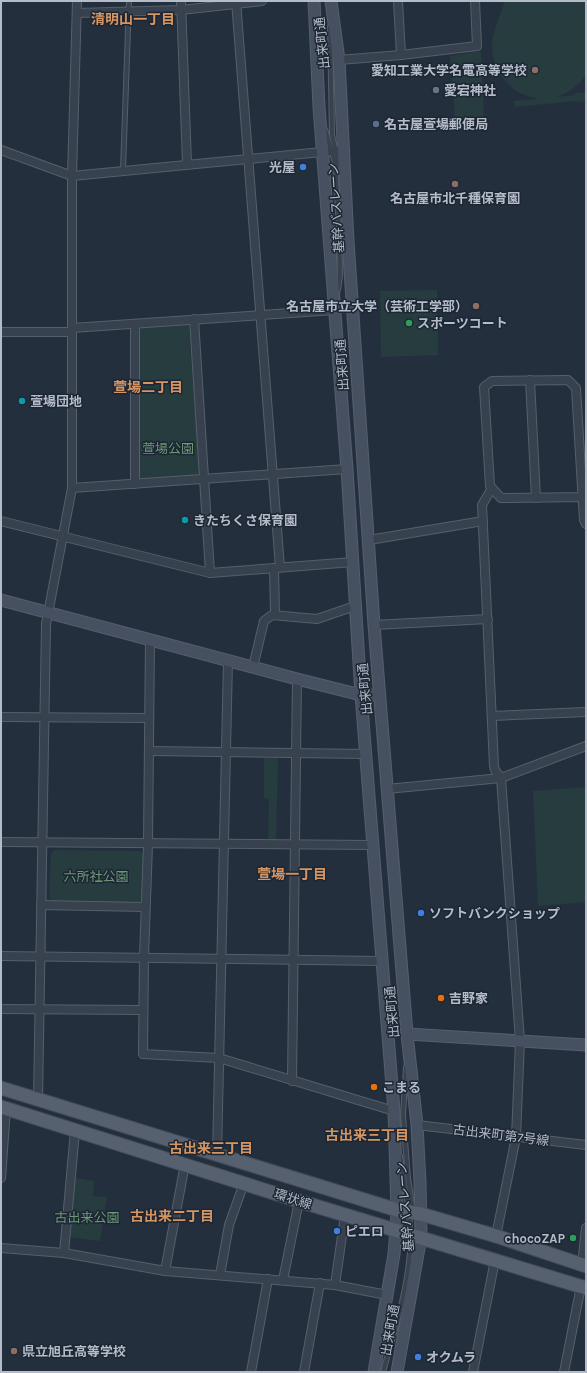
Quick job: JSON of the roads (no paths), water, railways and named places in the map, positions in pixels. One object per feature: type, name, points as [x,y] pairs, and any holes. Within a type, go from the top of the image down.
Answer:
[{"type":"main road","name":"出来町通","points":[[314,1],[319,107],[345,190],[379,695],[407,1034],[417,1124],[410,1212],[396,1230],[394,1254],[386,1294],[374,1372]]},
{"type":"main road","name":"出来町通","points":[[330,1],[339,60],[333,150],[335,310],[347,469],[361,695],[394,1111],[410,1212],[416,1236],[397,1372]]},
{"type":"main road","points":[[1,600],[297,679],[361,695],[379,695]]},
{"type":"main road","points":[[407,1034],[586,1045]]},
{"type":"main road","name":"環状線","points":[[1,1088],[217,1155],[496,1236],[584,1266]]},
{"type":"main road","name":"環状線","points":[[4,1108],[299,1201],[584,1287]]},
{"type":"street","points":[[38,1100],[46,624],[47,612],[72,488],[72,176],[78,1]]},
{"type":"street","points":[[181,1],[187,164]]},
{"type":"street","points":[[77,13],[181,10],[236,2],[262,1]]},
{"type":"street","points":[[398,1],[401,55]]},
{"type":"street","points":[[339,60],[401,55],[477,46],[475,1]]},
{"type":"street","points":[[236,2],[272,475],[277,567],[275,614]]},
{"type":"street","points":[[1,150],[72,176],[333,150]]},
{"type":"street","points":[[1,332],[72,330],[194,319],[335,310]]},
{"type":"street","points":[[194,319],[210,573]]},
{"type":"street","points":[[135,324],[135,484]]},
{"type":"street","points":[[530,380],[536,498]]},
{"type":"street","points":[[583,497],[501,498],[490,486],[484,388],[492,381],[568,380],[576,388],[583,497],[584,520],[586,524]]},
{"type":"street","points":[[72,488],[347,469]]},
{"type":"street","points":[[492,488],[482,505],[494,766],[501,778],[520,1041],[516,1137],[496,1236]]},
{"type":"street","points":[[1,521],[210,573],[353,562]]},
{"type":"street","points":[[368,540],[483,521]]},
{"type":"street","points":[[253,667],[264,621],[272,614],[316,619],[355,606]]},
{"type":"street","points":[[374,625],[488,619]]},
{"type":"street","points":[[150,639],[148,844],[145,907],[143,1054],[218,1058],[394,1111]]},
{"type":"street","points":[[217,1155],[228,660]]},
{"type":"street","points":[[292,1081],[297,679]]},
{"type":"street","points":[[492,716],[586,712]]},
{"type":"street","points":[[1,717],[149,718]]},
{"type":"street","points":[[387,789],[501,778],[586,746]]},
{"type":"street","points":[[148,751],[366,754]]},
{"type":"street","points":[[1,842],[42,844],[372,845]]},
{"type":"street","points":[[41,905],[145,907]]},
{"type":"street","points":[[1,956],[382,961]]},
{"type":"street","points":[[1,1008],[143,1010]]},
{"type":"street","points":[[1,1178],[4,1108]]},
{"type":"street","name":"古出来町第7号線","points":[[417,1124],[586,1145]]},
{"type":"street","points":[[64,1253],[75,1131]]},
{"type":"street","points":[[165,1270],[184,1164]]},
{"type":"street","points":[[220,1275],[229,1225],[244,1184]]},
{"type":"street","points":[[283,1280],[299,1201]]},
{"type":"street","points":[[335,1284],[346,1215]]},
{"type":"street","points":[[584,1266],[586,1228]]},
{"type":"street","points":[[1,1248],[64,1253],[165,1270],[335,1284],[386,1294]]},
{"type":"street","points":[[473,1372],[495,1260]]},
{"type":"street","points":[[251,1372],[268,1279]]},
{"type":"street","points":[[304,1372],[320,1283]]},
{"type":"street","points":[[564,1372],[584,1287]]},
{"type":"lane","points":[[123,170],[129,1]]},
{"type":"lane","name":"基幹バスレーン","points":[[330,1],[333,150]]},
{"type":"lane","name":"基幹バスレーン","points":[[407,1034],[404,1115],[410,1212]]},
{"type":"lane","name":"基幹バスレーン","points":[[383,1372],[404,1292],[416,1236]]},
{"type":"place","name":"愛知工業大学名電高等学校","points":[[535,70]]},
{"type":"place","name":"愛宕神社","points":[[436,90]]},
{"type":"place","name":"名古屋萱場郵便局","points":[[376,124]]},
{"type":"place","name":"光屋","points":[[303,167]]},
{"type":"place","name":"名古屋市北千種保育園","points":[[455,184]]},
{"type":"place","name":"名古屋市立大学（芸術工学部）","points":[[476,306]]},
{"type":"place","name":"スポーツコート","points":[[409,323]]},
{"type":"place","name":"萱場団地","points":[[22,401]]},
{"type":"place","name":"きたちくさ保育園","points":[[185,520]]},
{"type":"place","name":"ソフトバンクショップ","points":[[421,913]]},
{"type":"place","name":"吉野家","points":[[441,998]]},
{"type":"place","name":"こまる","points":[[374,1087]]},
{"type":"place","name":"ピエロ","points":[[337,1231]]},
{"type":"place","name":"chocoZAP","points":[[573,1238]]},
{"type":"place","name":"県立旭丘高等学校","points":[[14,1351]]},
{"type":"place","name":"オクムラ","points":[[418,1357]]},
{"type":"district","name":"清明山一丁目","points":[[133,19]]},
{"type":"district","name":"萱場二丁目","points":[[148,387]]},
{"type":"district","name":"萱場一丁目","points":[[292,874]]},
{"type":"district","name":"古出来三丁目","points":[[367,1135]]},
{"type":"district","name":"古出来三丁目","points":[[211,1148]]},
{"type":"district","name":"古出来二丁目","points":[[172,1216]]},
{"type":"park label","name":"萱場公園","points":[[168,448]]},
{"type":"park label","name":"六所社公園","points":[[96,876]]},
{"type":"park label","name":"古出来公園","points":[[87,1217]]}]
